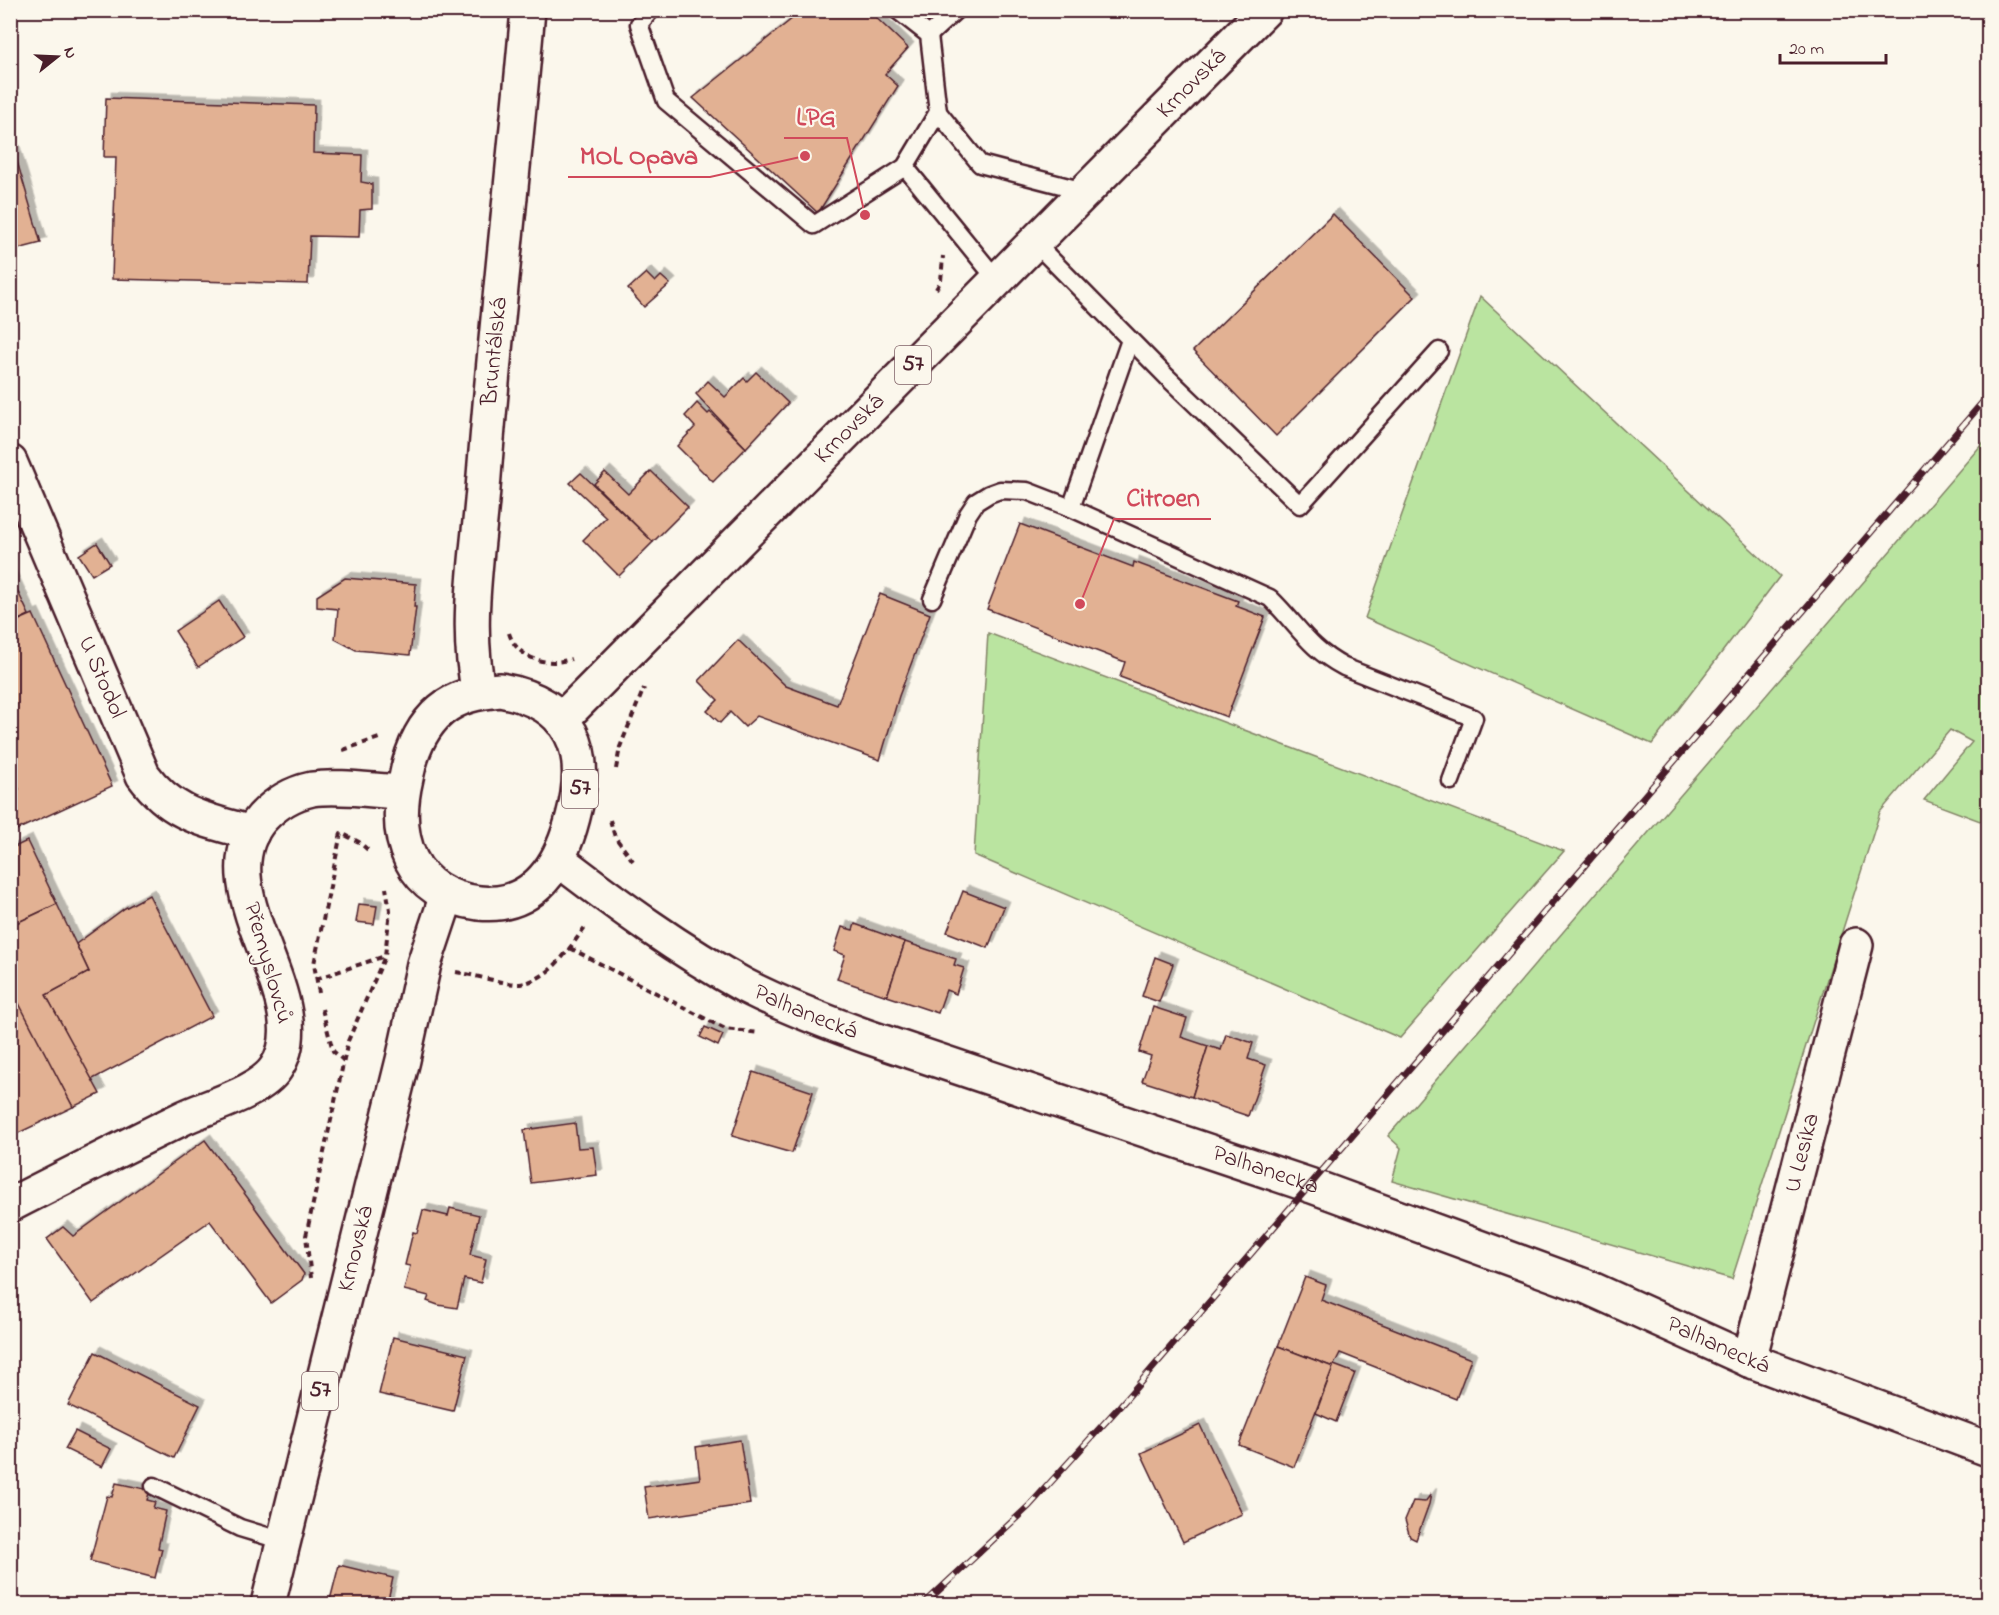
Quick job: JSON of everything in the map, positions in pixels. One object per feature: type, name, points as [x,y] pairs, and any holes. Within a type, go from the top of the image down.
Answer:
[{"type":"street","name":"Bruntálská","points":[[479,692],[473,642],[475,601],[488,431],[528,10]]},
{"type":"street","name":"Krnovská","points":[[561,720],[1265,10]]},
{"type":"street","name":"U Stodol","points":[[10,462],[143,775],[158,795],[173,806],[208,821],[252,833]]},
{"type":"street","name":"57","points":[[500,690],[521,694],[543,704],[561,720],[574,741],[582,764],[580,790],[566,845],[559,860],[542,881],[525,894],[503,901],[481,903],[447,895],[424,877],[411,861],[400,829],[402,792],[409,762],[426,725],[441,710],[459,698],[479,692],[500,690]]},
{"type":"street","name":"Přemyslovců","points":[[10,1205],[183,1118],[258,1084],[276,1068],[285,1048],[286,1026],[244,882],[243,857],[252,833],[268,812],[304,791],[324,788],[402,792]]},
{"type":"street","name":"Palhanecká","points":[[559,860],[606,896],[704,962],[803,1013],[867,1037],[1312,1186],[1563,1278],[1749,1360],[1989,1449]]},
{"type":"street","name":"Krnovská","points":[[268,1605],[403,1060],[424,964],[447,895]]},
{"type":"street","name":"U Lesíka","points":[[1749,1360],[1856,945]]},
{"type":"lane","points":[[651,10],[639,24],[666,101],[814,225],[905,167],[938,112]]},
{"type":"lane","points":[[897,10],[929,35],[938,112],[980,164],[1084,191]]},
{"type":"lane","points":[[929,35],[956,10]]},
{"type":"lane","points":[[905,167],[997,280]]},
{"type":"lane","points":[[1034,242],[1130,340],[1300,505],[1439,351]]},
{"type":"lane","points":[[1071,508],[1130,340]]},
{"type":"lane","points":[[932,598],[968,514],[976,502],[989,494],[1014,490],[1027,491],[1071,508],[1270,598],[1294,623],[1310,645],[1344,667],[1474,718],[1451,781]]},
{"type":"lane","points":[[154,1486],[240,1528],[283,1541]]},
{"type":"path","points":[[932,296],[941,281],[942,251]]},
{"type":"path","points":[[508,628],[513,644],[529,657],[553,664],[573,658]]},
{"type":"path","points":[[615,779],[620,747],[649,680]]},
{"type":"path","points":[[609,812],[615,837],[633,861]]},
{"type":"path","points":[[344,1061],[333,1052],[314,964],[341,833],[359,842],[371,854]]},
{"type":"path","points":[[312,1283],[306,1236],[348,1041],[385,956],[390,910],[384,882]]},
{"type":"path","points":[[455,971],[519,984],[560,962],[585,927]]},
{"type":"path","points":[[570,948],[724,1029],[769,1035]]},
{"type":"path","points":[[316,979],[385,956]]},
{"type":"green space","points":[[1480,296],[1780,576],[1652,744],[1365,618]]},
{"type":"green space","points":[[1988,437],[1988,824],[1924,800],[1972,742],[1950,730],[1880,812],[1732,1279],[1392,1181],[1401,1148],[1388,1136]]},
{"type":"green space","points":[[988,633],[1564,851],[1400,1038],[974,855]]},
{"type":"building","points":[[803,10],[817,10],[824,17],[829,10],[868,10],[908,48],[885,74],[898,86],[818,213],[693,98]]},
{"type":"building","points":[[106,98],[314,105],[313,153],[362,155],[361,182],[372,184],[372,209],[360,210],[359,237],[310,236],[308,284],[112,279],[116,157],[104,157]]},
{"type":"building","points":[[14,151],[41,243],[10,251],[10,152]]},
{"type":"building","points":[[1333,214],[1415,297],[1276,436],[1193,351]]},
{"type":"building","points":[[646,273],[655,282],[661,276],[670,284],[644,307],[628,289]]},
{"type":"building","points":[[756,372],[788,403],[746,448],[696,394],[708,381],[725,397],[744,378],[747,381]]},
{"type":"building","points":[[697,403],[708,414],[710,412],[746,448],[713,482],[677,446],[695,427],[685,416]]},
{"type":"building","points":[[651,471],[688,507],[653,542],[594,484],[605,472],[628,494]]},
{"type":"building","points":[[581,473],[653,542],[619,576],[583,540],[606,517],[570,483]]},
{"type":"building","points":[[1020,524],[1133,567],[1134,562],[1238,601],[1236,606],[1265,617],[1227,717],[1120,677],[1125,662],[987,609]]},
{"type":"building","points":[[97,543],[110,564],[92,575],[79,555]]},
{"type":"building","points":[[10,575],[29,615],[10,624]]},
{"type":"building","points":[[345,578],[416,584],[414,607],[416,607],[410,655],[356,650],[335,639],[338,609],[317,607],[317,596]]},
{"type":"building","points":[[880,594],[930,614],[899,696],[880,760],[757,716],[745,727],[730,712],[720,723],[707,711],[718,700],[699,681],[738,640],[786,686],[837,705]]},
{"type":"building","points":[[219,601],[243,637],[198,667],[175,631]]},
{"type":"building","points":[[33,614],[112,786],[10,833],[10,793],[19,789],[10,771],[10,624]]},
{"type":"building","points":[[27,841],[57,904],[10,926],[10,849]]},
{"type":"building","points":[[963,891],[1004,907],[988,948],[947,932]]},
{"type":"building","points":[[149,895],[212,1016],[91,1080],[46,995],[89,972],[76,944],[125,908]]},
{"type":"building","points":[[57,904],[89,972],[46,995],[100,1094],[73,1107],[10,991],[10,926]]},
{"type":"building","points":[[359,904],[377,906],[374,924],[356,922]]},
{"type":"building","points":[[855,924],[905,942],[887,996],[837,979],[845,955],[834,951],[842,927],[853,930]]},
{"type":"building","points":[[905,942],[956,959],[954,965],[964,968],[956,994],[946,990],[938,1013],[887,996]]},
{"type":"building","points":[[1155,957],[1173,964],[1159,1002],[1142,996]]},
{"type":"building","points":[[12,990],[73,1107],[10,1137],[10,991]]},
{"type":"building","points":[[1153,1007],[1187,1018],[1181,1037],[1208,1046],[1192,1097],[1142,1081],[1151,1056],[1139,1052]]},
{"type":"building","points":[[705,1027],[723,1035],[718,1046],[700,1037]]},
{"type":"building","points":[[1226,1034],[1253,1043],[1248,1059],[1266,1065],[1248,1116],[1192,1097],[1208,1046],[1221,1050]]},
{"type":"building","points":[[753,1072],[813,1092],[792,1153],[732,1136]]},
{"type":"building","points":[[575,1123],[578,1148],[593,1147],[597,1175],[531,1183],[524,1130]]},
{"type":"building","points":[[205,1140],[304,1274],[302,1280],[271,1303],[210,1221],[93,1303],[47,1239],[63,1227],[73,1236]]},
{"type":"building","points":[[450,1208],[479,1215],[470,1255],[486,1259],[481,1283],[464,1279],[457,1308],[438,1305],[427,1301],[429,1296],[404,1290],[410,1266],[405,1265],[413,1232],[417,1233],[423,1210],[448,1216]]},
{"type":"building","points":[[1305,1277],[1326,1285],[1321,1300],[1471,1359],[1456,1399],[1340,1353],[1334,1365],[1355,1373],[1336,1422],[1316,1413],[1333,1367],[1278,1346]]},
{"type":"building","points":[[393,1337],[467,1355],[453,1411],[379,1394]]},
{"type":"building","points":[[1278,1346],[1333,1367],[1294,1467],[1239,1445]]},
{"type":"building","points":[[95,1352],[200,1405],[174,1458],[68,1405]]},
{"type":"building","points":[[1200,1425],[1242,1514],[1183,1542],[1141,1453]]},
{"type":"building","points":[[75,1431],[111,1449],[102,1467],[65,1449]]},
{"type":"building","points":[[740,1440],[750,1504],[649,1519],[644,1487],[700,1479],[696,1447]]},
{"type":"building","points":[[116,1483],[150,1490],[147,1500],[155,1502],[153,1508],[166,1511],[158,1548],[162,1549],[155,1578],[90,1561],[107,1496],[112,1497]]},
{"type":"building","points":[[1431,1494],[1416,1540],[1410,1537],[1405,1520],[1413,1501],[1425,1502]]},
{"type":"building","points":[[339,1565],[393,1578],[387,1604],[329,1604]]},
{"type":"railway","points":[[924,1604],[1029,1506],[1120,1406],[1988,396]]},
{"type":"place","name":"MOL Opava","points":[[805,156]]},
{"type":"place","name":"LPG","points":[[865,215]]},
{"type":"place","name":"Citroen","points":[[1080,604]]}]
